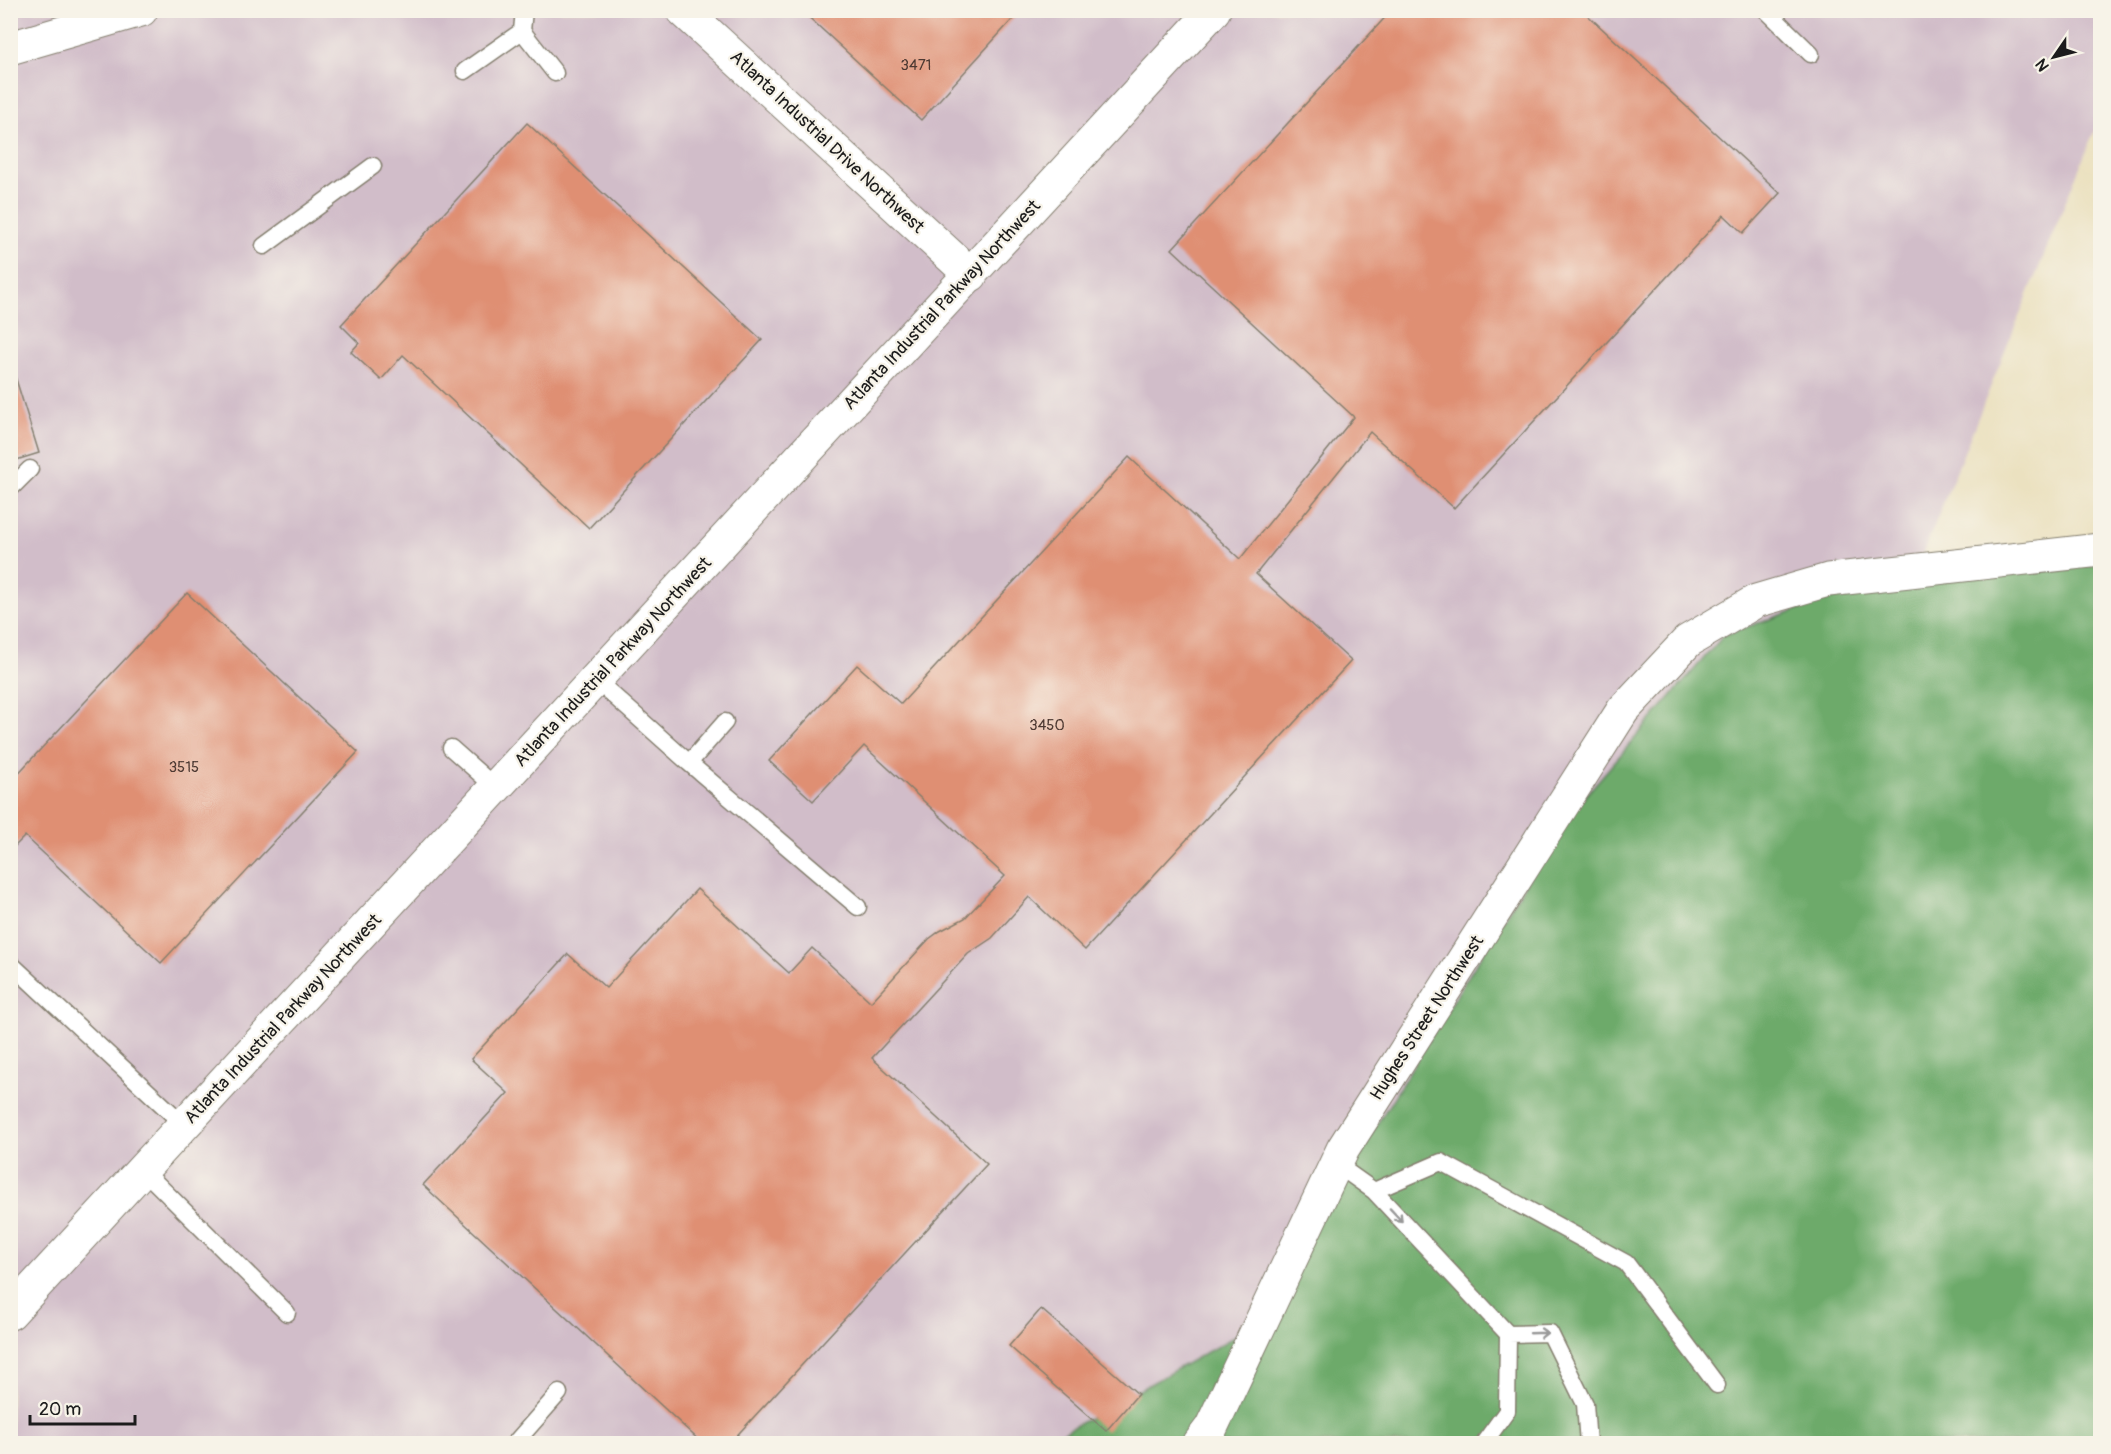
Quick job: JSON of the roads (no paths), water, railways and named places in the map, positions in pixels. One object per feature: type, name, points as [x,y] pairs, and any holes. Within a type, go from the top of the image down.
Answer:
[{"type":"street","points":[[10,48],[141,10]]},
{"type":"street","name":"Atlanta Industrial Drive Northwest","points":[[683,10],[971,275]]},
{"type":"street","name":"Atlanta Industrial Parkway Northwest","points":[[10,1313],[1214,10]]},
{"type":"street","name":"Hughes Street Northwest","points":[[1199,1443],[1211,1428],[1350,1139],[1623,710],[1688,641],[1756,601],[1828,580],[2100,550]]},
{"type":"lane","points":[[524,10],[522,31],[555,73]]},
{"type":"lane","points":[[1766,10],[1810,54]]},
{"type":"lane","points":[[465,71],[522,31]]},
{"type":"lane","points":[[264,246],[373,166]]},
{"type":"lane","points":[[10,489],[30,469]]},
{"type":"lane","points":[[596,680],[689,763],[858,907]]},
{"type":"lane","points":[[689,763],[724,722]]},
{"type":"lane","points":[[451,748],[496,788]]},
{"type":"lane","points":[[10,963],[184,1125]]},
{"type":"lane","points":[[1374,1191],[1441,1162],[1626,1263],[1717,1386]]},
{"type":"lane","points":[[1336,1164],[1374,1191],[1508,1335],[1507,1411],[1483,1443]]},
{"type":"lane","points":[[143,1170],[287,1313]]},
{"type":"lane","points":[[1508,1335],[1550,1333],[1585,1404],[1588,1443]]},
{"type":"lane","points":[[514,1443],[559,1393]]}]
